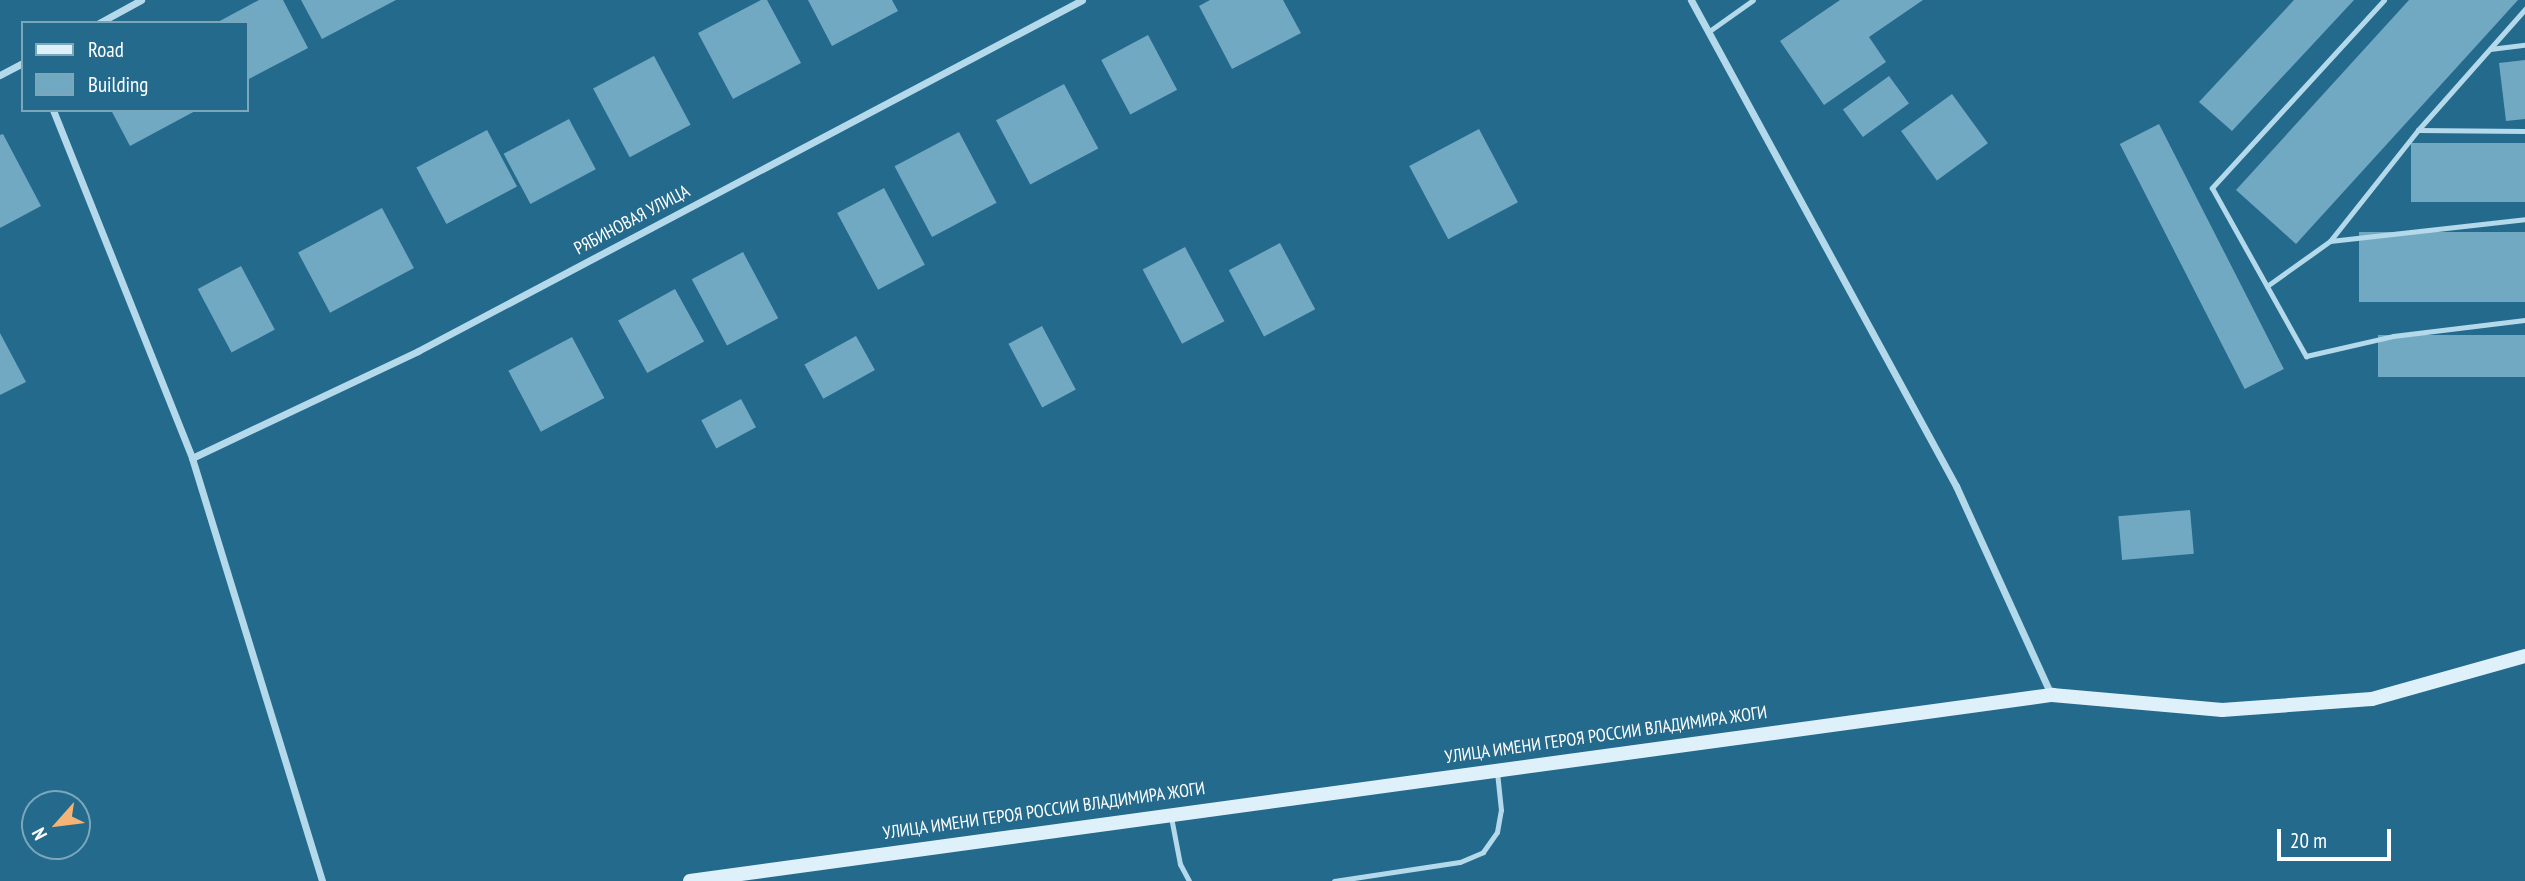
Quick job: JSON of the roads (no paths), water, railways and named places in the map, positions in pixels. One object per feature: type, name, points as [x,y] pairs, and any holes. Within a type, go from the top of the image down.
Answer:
[{"type":"main road","name":"УЛИЦА ИМЕНИ ГЕРОЯ РОССИИ ВЛАДИМИРА ЖОГИ","points":[[690,881],[2052,695],[2222,710],[2372,699],[2525,656]]},
{"type":"street","points":[[103,21],[141,0]]},
{"type":"street","name":"РЯБИНОВАЯ УЛИЦА","points":[[192,458],[418,351],[1082,0]]},
{"type":"street","points":[[1691,0],[1956,485],[2052,695]]},
{"type":"street","points":[[0,75],[21,64]]},
{"type":"street","points":[[54,112],[192,458],[322,881]]},
{"type":"lane","points":[[1708,32],[1753,0]]},
{"type":"lane","points":[[2384,0],[2212,188],[2306,356],[2393,336],[2525,320]]},
{"type":"lane","points":[[2267,286],[2330,241],[2418,130],[2525,9]]},
{"type":"lane","points":[[2488,49],[2525,45]]},
{"type":"lane","points":[[2418,130],[2525,131]]},
{"type":"lane","points":[[2330,241],[2525,219]]},
{"type":"lane","points":[[1334,881],[1460,862],[1483,852],[1497,832],[1501,810],[1496,770]]},
{"type":"lane","points":[[1170,814],[1180,864],[1189,881]]}]
